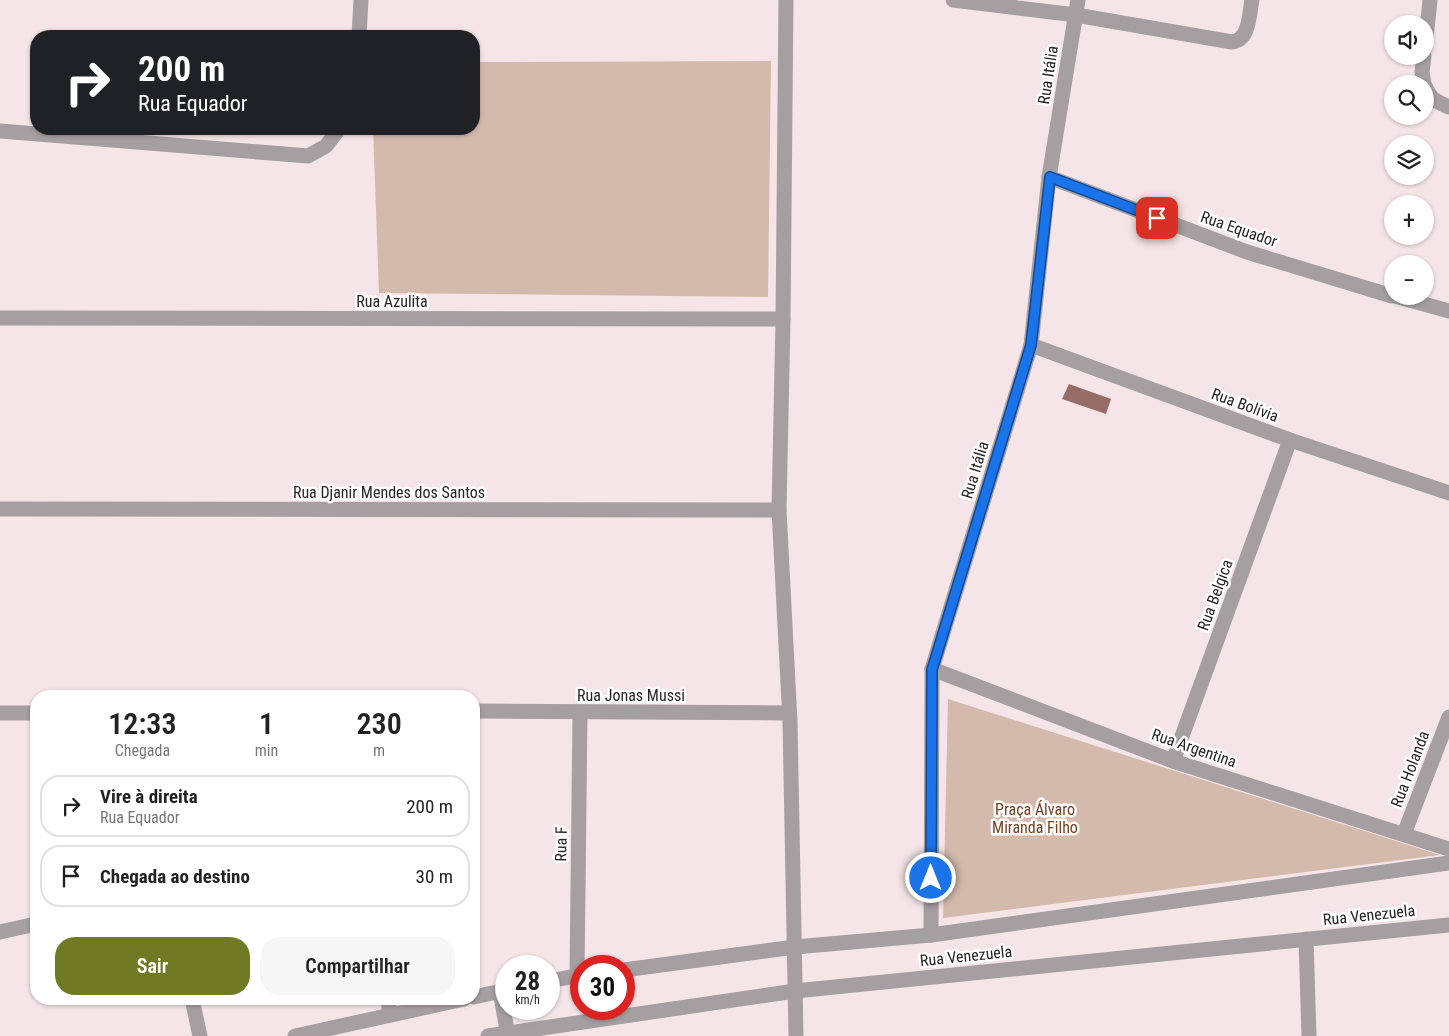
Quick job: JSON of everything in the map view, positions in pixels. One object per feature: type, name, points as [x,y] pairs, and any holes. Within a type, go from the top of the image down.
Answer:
[{"type":"street","points":[[359,30],[362,0]]},
{"type":"street","points":[[786,0],[779,510],[789,713],[796,1036]]},
{"type":"street","points":[[953,0],[1076,15],[1232,42],[1239,40],[1245,33],[1252,0]]},
{"type":"street","name":"Rua Itália","points":[[931,935],[932,670],[1031,345],[1050,177],[1078,0]]},
{"type":"street","points":[[1428,15],[1430,0]]},
{"type":"street","points":[[1434,100],[1449,106]]},
{"type":"street","points":[[0,132],[30,134]]},
{"type":"street","points":[[38,135],[308,156],[326,146],[334,135]]},
{"type":"street","name":"Rua Equador","points":[[1050,177],[1247,252],[1384,293]]},
{"type":"street","name":"Rua Equador","points":[[1425,305],[1449,312]]},
{"type":"street","name":"Rua Azulita","points":[[0,318],[783,319]]},
{"type":"street","name":"Rua Bolívia","points":[[1031,345],[1290,440],[1449,494]]},
{"type":"street","name":"Rua Belgica","points":[[1173,761],[1290,440]]},
{"type":"street","name":"Rua Djanir Mendes dos Santos","points":[[0,509],[779,510]]},
{"type":"street","name":"Rua Argentina","points":[[932,670],[1173,761],[1449,849]]},
{"type":"street","name":"Rua Jonas Mussi","points":[[480,712],[789,713]]},
{"type":"street","points":[[0,714],[30,713]]},
{"type":"street","name":"Rua F","points":[[579,955],[580,713]]},
{"type":"street","name":"Rua Holanda","points":[[1404,834],[1449,717]]},
{"type":"street","name":"Rua Venezuela","points":[[635,969],[795,947],[931,935],[1449,863]]},
{"type":"street","points":[[0,932],[30,925]]},
{"type":"street","name":"Rua Venezuela","points":[[488,1036],[795,992],[1449,925]]},
{"type":"street","points":[[1306,939],[1309,1036]]},
{"type":"street","points":[[480,996],[495,992]]},
{"type":"street","points":[[193,1005],[200,1036]]},
{"type":"street","points":[[389,1005],[389,1015]]},
{"type":"street","points":[[295,1036],[436,1005]]},
{"type":"street","points":[[506,1020],[508,1034]]},
{"type":"green space","points":[[771,61],[768,297],[379,293],[373,135],[480,135],[480,62]]},
{"type":"green space","name":"Praça Álvaro Miranda Filho","points":[[948,699],[1440,855],[943,918]]},
{"type":"building","points":[[1069,384],[1111,399],[1106,414],[1062,399]]},
{"type":"route","points":[[931,878],[932,670],[1031,345],[1050,177],[1157,218]]}]
